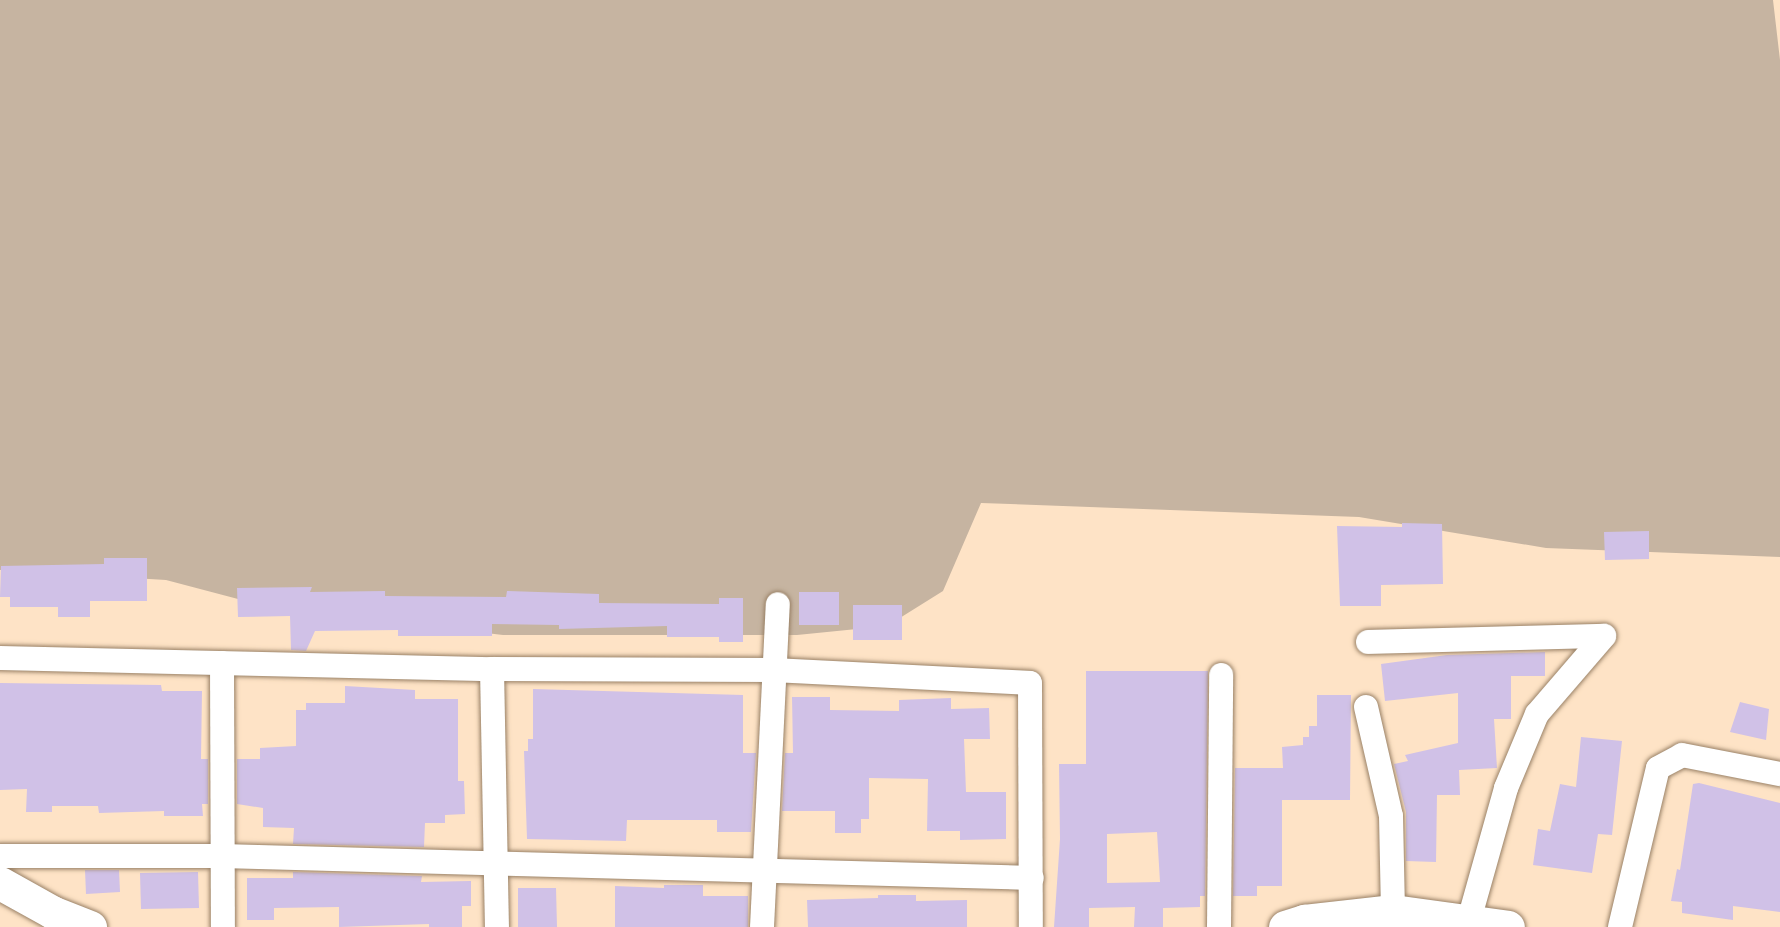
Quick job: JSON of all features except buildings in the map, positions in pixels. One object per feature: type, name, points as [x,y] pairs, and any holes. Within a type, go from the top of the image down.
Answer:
[{"type":"main road","points":[[0,883],[52,912],[90,927]]},
{"type":"main road","points":[[1285,927],[1304,921],[1393,911],[1508,927]]},
{"type":"street","points":[[762,927],[778,604]]},
{"type":"street","points":[[1368,642],[1604,636],[1537,714],[1506,788],[1469,920]]},
{"type":"street","points":[[0,658],[492,669],[775,670],[1030,683],[1031,927]]},
{"type":"street","points":[[222,663],[221,856],[224,927]]},
{"type":"street","points":[[492,669],[497,927]]},
{"type":"street","points":[[1219,927],[1221,675]]},
{"type":"street","points":[[1366,707],[1391,816],[1393,911]]},
{"type":"street","points":[[1620,927],[1658,768],[1682,755],[1780,774]]},
{"type":"street","points":[[0,856],[221,856],[1032,878]]},
{"type":"shaded area","points":[[0,0],[1773,0],[1780,60],[1780,557],[1546,548],[1359,517],[981,503],[943,591],[887,626],[797,635],[503,635],[272,608],[166,580],[0,570]]}]
